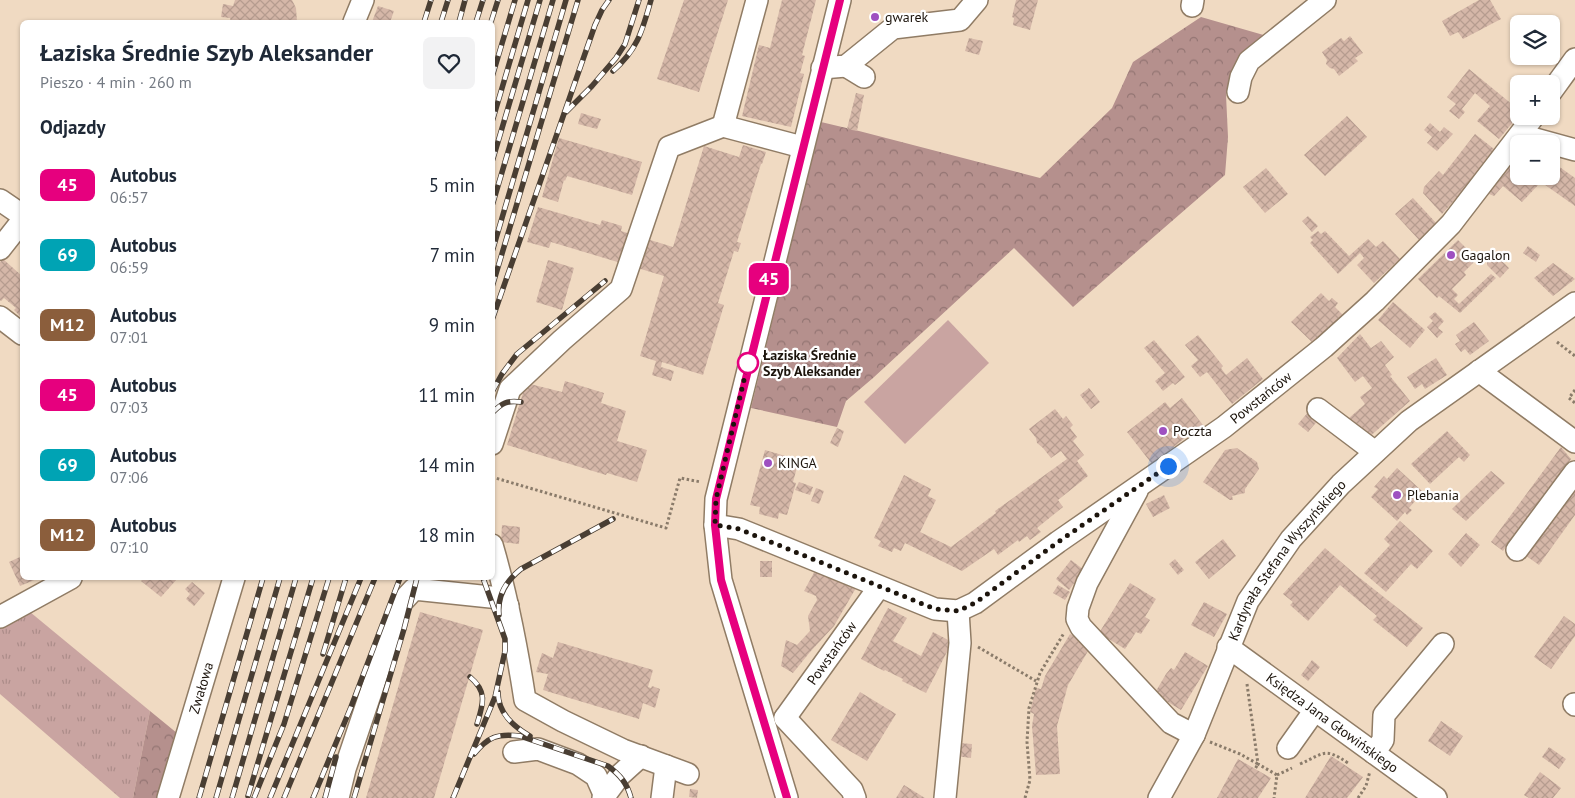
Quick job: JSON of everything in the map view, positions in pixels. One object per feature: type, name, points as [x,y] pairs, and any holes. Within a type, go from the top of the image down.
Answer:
[{"type":"street","points":[[355,20],[363,0]]},
{"type":"street","points":[[723,126],[757,0]]},
{"type":"street","points":[[787,798],[721,580],[715,525],[716,499],[840,0]]},
{"type":"street","points":[[822,68],[846,66],[893,28],[960,20],[977,0]]},
{"type":"street","points":[[1238,92],[1241,77],[1249,61],[1325,0]]},
{"type":"street","points":[[1560,80],[1575,59]]},
{"type":"street","points":[[846,66],[864,77]]},
{"type":"street","name":"Powstańców","points":[[958,611],[975,603],[1224,427],[1324,347],[1375,301],[1452,224],[1528,125]]},
{"type":"street","points":[[495,435],[510,389],[562,340],[621,290],[669,147],[723,126],[802,148]]},
{"type":"street","points":[[1521,134],[1575,150]]},
{"type":"street","points":[[0,200],[20,214]]},
{"type":"street","points":[[0,249],[20,224]]},
{"type":"street","name":"Kardynała Stefana Wyszyńskiego","points":[[1159,798],[1194,735],[1248,601],[1292,539],[1341,484],[1410,421],[1575,303]]},
{"type":"street","points":[[0,317],[20,332]]},
{"type":"street","points":[[1479,371],[1575,442]]},
{"type":"street","points":[[1318,409],[1375,452]]},
{"type":"street","points":[[1517,550],[1575,472]]},
{"type":"street","points":[[1139,486],[1087,583],[1077,619],[1081,627],[1171,723],[1194,735]]},
{"type":"street","points":[[715,525],[739,529],[935,609],[958,611],[960,643],[945,798]]},
{"type":"street","points":[[495,556],[508,606],[524,700],[562,721],[641,756],[688,774]]},
{"type":"street","points":[[0,617],[67,580]]},
{"type":"street","name":"Zwałowa","points":[[168,798],[233,580]]},
{"type":"street","name":"Powstańców","points":[[785,718],[879,587]]},
{"type":"street","points":[[338,798],[345,769],[401,603],[414,590],[500,598],[508,606]]},
{"type":"street","points":[[1374,753],[1383,740],[1384,716],[1443,644]]},
{"type":"street","name":"Księdza Jana Głowińskiego","points":[[1228,647],[1436,798]]},
{"type":"street","points":[[1288,748],[1315,710]]},
{"type":"street","points":[[764,723],[785,718],[852,790],[855,798]]},
{"type":"street","points":[[514,752],[538,749],[578,764],[596,776],[603,796]]},
{"type":"street","points":[[603,796],[620,775],[641,756]]},
{"type":"street","points":[[662,798],[666,766]]},
{"type":"path","points":[[1558,342],[1575,356]]},
{"type":"path","points":[[1575,390],[1569,398],[1575,403]]},
{"type":"path","points":[[495,477],[666,528],[680,478]]},
{"type":"path","points":[[1025,798],[1030,780],[1027,742],[1029,708],[1036,681],[1078,610]]},
{"type":"path","points":[[974,645],[1036,681]]},
{"type":"path","points":[[1255,666],[1246,678],[1258,764],[1255,769]]},
{"type":"path","points":[[1194,735],[1240,754],[1277,775]]},
{"type":"path","points":[[1277,775],[1327,752],[1334,754],[1348,764]]},
{"type":"path","points":[[1358,798],[1366,786],[1374,753]]},
{"type":"path","points":[[1274,798],[1277,775]]},
{"type":"green space","points":[[1201,17],[1267,36],[1239,56],[1226,95],[1228,137],[1225,175],[1073,307],[1014,248],[846,401],[837,427],[751,408],[821,122],[1040,178],[1112,108],[1133,62]]},
{"type":"green space","points":[[948,320],[989,363],[905,444],[864,402]]},
{"type":"green space","points":[[30,612],[150,711],[133,798],[120,798],[0,694],[0,627]]},
{"type":"green space","points":[[150,711],[183,738],[164,798],[133,798]]},
{"type":"building","points":[[235,0],[292,0],[296,8],[297,20],[230,20],[230,18],[221,17],[223,4],[233,6]]},
{"type":"building","points":[[684,0],[728,0],[699,92],[657,79]]},
{"type":"building","points":[[782,0],[816,0],[802,55],[805,56],[800,73],[804,74],[791,127],[742,116],[759,45],[770,48]]},
{"type":"building","points":[[1016,0],[1038,0],[1030,30],[1013,25],[1014,18],[1012,17]]},
{"type":"building","points":[[1479,0],[1490,0],[1501,19],[1463,39],[1458,32],[1450,36],[1442,21]]},
{"type":"building","points":[[378,6],[394,11],[391,20],[373,20]]},
{"type":"building","points":[[1350,36],[1363,53],[1355,58],[1358,61],[1339,76],[1334,69],[1326,64],[1327,60],[1322,52],[1341,38],[1344,41]]},
{"type":"building","points":[[969,38],[983,41],[979,55],[965,51]]},
{"type":"building","points":[[1469,69],[1510,103],[1511,125],[1499,139],[1477,121],[1490,106],[1475,93],[1462,109],[1465,112],[1459,119],[1449,111],[1456,104],[1447,97]]},
{"type":"building","points":[[856,93],[864,95],[857,131],[847,129]]},
{"type":"building","points":[[581,113],[601,119],[597,129],[578,124]]},
{"type":"building","points":[[1347,116],[1367,137],[1325,176],[1304,155]]},
{"type":"building","points":[[1430,123],[1440,132],[1444,127],[1453,134],[1437,151],[1427,143],[1432,137],[1424,130]]},
{"type":"building","points":[[1475,134],[1494,149],[1461,193],[1442,214],[1423,193],[1424,187],[1439,171],[1443,175]]},
{"type":"building","points":[[559,138],[642,162],[632,195],[567,176],[564,180],[558,202],[542,197]]},
{"type":"building","points":[[743,145],[766,152],[737,242],[741,243],[738,252],[734,251],[718,303],[724,305],[703,375],[662,362],[661,367],[674,371],[671,381],[652,375],[656,361],[640,356],[664,276],[551,242],[549,248],[527,242],[538,207],[600,225],[602,220],[622,226],[621,231],[673,247],[704,146],[739,157]]},
{"type":"building","points":[[1510,163],[1510,185],[1538,185],[1522,202],[1503,186],[1494,196],[1484,192]]},
{"type":"building","points":[[1560,167],[1575,178],[1575,206],[1545,185],[1560,185]]},
{"type":"building","points":[[1266,168],[1288,194],[1265,213],[1243,187]]},
{"type":"building","points":[[1413,198],[1437,224],[1419,240],[1395,214]]},
{"type":"building","points":[[1308,216],[1318,226],[1312,232],[1302,221]]},
{"type":"building","points":[[1318,231],[1321,234],[1325,231],[1349,256],[1368,239],[1376,247],[1383,241],[1400,259],[1374,283],[1357,265],[1364,258],[1360,253],[1338,274],[1310,243],[1313,240],[1310,237]]},
{"type":"building","points":[[1458,240],[1477,259],[1464,272],[1466,275],[1452,289],[1458,295],[1454,299],[1459,304],[1491,274],[1496,278],[1460,313],[1439,296],[1437,298],[1418,279]]},
{"type":"building","points":[[1528,246],[1540,255],[1536,262],[1523,253]]},
{"type":"building","points":[[1494,253],[1509,268],[1500,278],[1487,265],[1487,260]]},
{"type":"building","points":[[3,259],[20,274],[20,316],[14,310],[16,308],[4,298],[0,300],[0,262]]},
{"type":"building","points":[[548,260],[574,268],[562,310],[536,302]]},
{"type":"building","points":[[1553,263],[1575,279],[1553,296],[1534,278]]},
{"type":"building","points":[[1321,293],[1329,301],[1332,298],[1338,303],[1335,307],[1344,316],[1315,345],[1291,322]]},
{"type":"building","points":[[1393,302],[1425,330],[1410,348],[1378,320]]},
{"type":"building","points":[[1435,312],[1444,321],[1438,328],[1443,332],[1437,338],[1427,327],[1433,321],[1429,317]]},
{"type":"building","points":[[1474,322],[1489,341],[1470,355],[1465,349],[1461,352],[1455,344],[1460,341],[1456,335]]},
{"type":"building","points":[[1360,334],[1371,348],[1381,341],[1394,357],[1385,365],[1392,375],[1390,376],[1410,401],[1367,439],[1349,418],[1365,404],[1360,397],[1372,388],[1363,376],[1355,382],[1337,358]]},
{"type":"building","points":[[1198,335],[1223,366],[1221,368],[1226,375],[1247,358],[1263,379],[1232,404],[1207,372],[1200,377],[1191,366],[1198,360],[1185,345]]},
{"type":"building","points":[[1154,340],[1185,377],[1163,391],[1155,381],[1165,373],[1144,348]]},
{"type":"building","points":[[1436,358],[1447,375],[1425,389],[1422,384],[1415,389],[1407,377]]},
{"type":"building","points":[[565,381],[604,393],[601,403],[626,411],[617,441],[647,450],[637,482],[607,473],[606,475],[507,445],[526,383],[562,392]]},
{"type":"building","points":[[1089,388],[1100,402],[1091,409],[1080,395]]},
{"type":"building","points":[[1182,398],[1206,429],[1194,439],[1190,434],[1152,464],[1127,432],[1165,402],[1170,408]]},
{"type":"building","points":[[1055,409],[1063,419],[1066,416],[1073,425],[1070,428],[1077,437],[1073,441],[1084,455],[1077,461],[1088,476],[1058,500],[1063,507],[1037,528],[1041,532],[1030,540],[1027,536],[1019,542],[1018,540],[998,555],[994,549],[962,571],[905,543],[901,551],[894,548],[892,552],[878,546],[881,541],[874,538],[904,475],[931,489],[928,496],[936,500],[920,532],[951,547],[996,513],[995,511],[1067,459],[1061,451],[1051,458],[1037,443],[1036,438],[1029,429]]},
{"type":"building","points":[[1310,410],[1320,418],[1308,432],[1298,424]]},
{"type":"building","points":[[837,428],[844,431],[838,447],[830,443]]},
{"type":"building","points":[[1447,431],[1470,455],[1464,462],[1459,457],[1430,484],[1411,464]]},
{"type":"building","points":[[1561,447],[1571,459],[1503,551],[1491,542]]},
{"type":"building","points":[[1237,448],[1257,462],[1259,469],[1245,489],[1245,493],[1232,496],[1233,500],[1230,500],[1203,482],[1225,450]]},
{"type":"building","points":[[765,450],[799,460],[793,482],[796,483],[787,515],[779,513],[778,519],[759,514],[760,507],[750,505]]},
{"type":"building","name":"Plebania","points":[[1397,468],[1423,492],[1409,508],[1412,510],[1407,515],[1405,512],[1397,521],[1371,497],[1378,489],[1374,487],[1384,476],[1387,479]]},
{"type":"building","points":[[1491,471],[1505,483],[1466,521],[1452,509]]},
{"type":"building","points":[[799,482],[813,487],[810,495],[795,490]]},
{"type":"building","points":[[1575,486],[1575,515],[1539,565],[1525,555]]},
{"type":"building","points":[[816,488],[824,491],[819,504],[811,501]]},
{"type":"building","points":[[1164,495],[1170,508],[1153,517],[1146,504]]},
{"type":"building","points":[[1400,521],[1433,551],[1417,569],[1411,564],[1386,592],[1364,573],[1390,545],[1384,539]]},
{"type":"building","points":[[502,525],[520,527],[519,544],[501,542]]},
{"type":"building","points":[[1466,533],[1480,545],[1461,567],[1448,554]]},
{"type":"building","points":[[1223,539],[1236,556],[1209,579],[1195,562]]},
{"type":"building","points":[[1325,548],[1423,628],[1407,647],[1373,620],[1377,616],[1340,585],[1308,621],[1290,605],[1293,602],[1283,594]]},
{"type":"building","points":[[20,557],[20,580],[34,580],[20,586],[9,562]]},
{"type":"building","points":[[1175,559],[1184,570],[1178,575],[1169,564]]},
{"type":"building","points":[[1071,560],[1084,570],[1069,590],[1056,579]]},
{"type":"building","points":[[760,561],[772,561],[772,577],[760,577]]},
{"type":"building","points":[[816,569],[856,588],[834,626],[793,673],[781,666],[786,640],[797,645],[810,631],[808,616],[817,600],[816,596],[804,591]]},
{"type":"building","points":[[142,580],[176,580],[161,597]]},
{"type":"building","points":[[192,582],[205,593],[194,606],[186,599],[190,594],[185,589]]},
{"type":"building","points":[[1130,583],[1156,599],[1145,617],[1150,620],[1141,634],[1136,632],[1125,649],[1099,633]]},
{"type":"building","points":[[1058,585],[1070,592],[1065,600],[1053,593]]},
{"type":"building","points":[[1204,602],[1227,614],[1214,637],[1191,625]]},
{"type":"building","points":[[888,608],[907,618],[893,641],[921,656],[933,632],[952,642],[926,693],[902,681],[903,679],[861,659]]},
{"type":"building","points":[[420,612],[483,630],[434,798],[366,798]]},
{"type":"building","points":[[1564,616],[1575,624],[1575,636],[1551,669],[1534,657]]},
{"type":"building","points":[[1070,634],[1091,646],[1068,685],[1057,726],[1060,774],[1036,775],[1032,726],[1034,714],[1030,712],[1036,688],[1041,689],[1045,676]]},
{"type":"building","points":[[558,642],[653,670],[648,687],[651,688],[652,686],[660,689],[655,708],[643,703],[639,719],[543,690],[548,674],[536,672],[542,653],[553,658]]},
{"type":"building","points":[[1185,652],[1208,666],[1181,710],[1158,696],[1160,693],[1156,691],[1166,674],[1171,668],[1174,670]]},
{"type":"building","points":[[1312,660],[1320,667],[1308,681],[1301,675]]},
{"type":"building","points":[[860,692],[896,714],[867,761],[831,740]]},
{"type":"building","points":[[1441,721],[1463,736],[1450,756],[1428,741]]},
{"type":"building","points":[[958,743],[972,744],[971,758],[956,756]]},
{"type":"building","points":[[1549,747],[1566,759],[1559,769],[1542,757]]},
{"type":"building","points":[[1331,756],[1363,777],[1347,798],[1305,798]]},
{"type":"building","points":[[1238,759],[1271,778],[1258,798],[1217,798]]},
{"type":"building","points":[[1540,772],[1561,788],[1553,798],[1529,798],[1524,795]]},
{"type":"building","points":[[904,785],[925,798],[896,798]]},
{"type":"building","points":[[690,789],[698,790],[697,798],[689,797]]},
{"type":"railway","points":[[425,20],[431,0]]},
{"type":"railway","points":[[442,20],[448,0]]},
{"type":"railway","points":[[460,20],[465,0]]},
{"type":"railway","points":[[477,20],[483,0]]},
{"type":"railway","points":[[492,20],[498,0]]},
{"type":"railway","points":[[495,67],[515,0]]},
{"type":"railway","points":[[495,112],[528,0]]},
{"type":"railway","points":[[495,152],[540,0]]},
{"type":"railway","points":[[495,196],[553,0]]},
{"type":"railway","points":[[495,242],[566,0]]},
{"type":"railway","points":[[495,277],[578,0]]},
{"type":"railway","points":[[495,311],[595,25],[609,0]]},
{"type":"railway","points":[[566,112],[616,58],[625,44],[639,0]]},
{"type":"railway","points":[[613,71],[634,47],[642,30],[651,0]]},
{"type":"railway","points":[[495,387],[517,354],[605,281]]},
{"type":"railway","points":[[495,410],[505,403],[512,401],[521,402]]},
{"type":"railway","points":[[499,615],[501,595],[511,578],[521,569],[613,519]]},
{"type":"railway","points":[[199,798],[262,580]]},
{"type":"railway","points":[[216,798],[279,580]]},
{"type":"railway","points":[[232,798],[295,580]]},
{"type":"railway","points":[[248,796],[312,580]]},
{"type":"railway","points":[[254,798],[284,724],[328,580]]},
{"type":"railway","points":[[323,654],[345,580]]},
{"type":"railway","points":[[270,798],[360,580]]},
{"type":"railway","points":[[284,798],[374,580]]},
{"type":"railway","points":[[313,798],[351,707],[399,580]]},
{"type":"railway","points":[[354,798],[416,580]]},
{"type":"railway","points":[[453,798],[495,697],[505,651],[505,639],[484,580]]},
{"type":"railway","points":[[470,677],[482,693],[482,704],[477,724]]},
{"type":"railway","points":[[498,692],[504,713],[512,723],[530,736]]},
{"type":"railway","points":[[474,754],[489,740],[499,736],[520,736],[608,766],[623,780],[631,798]]},
{"type":"railway","points":[[325,798],[336,757]]},
{"type":"bus line","name":"45","points":[[787,798],[721,580],[715,525],[716,499],[814,98],[840,0]]},
{"type":"place","name":"gwarek","points":[[875,17]]},
{"type":"place","name":"Gagalon","points":[[1451,255]]},
{"type":"place","name":"Łaziska Średnie Szyb Aleksander","points":[[748,363]]},
{"type":"place","name":"Poczta","points":[[1163,431]]},
{"type":"place","name":"KINGA","points":[[768,463]]},
{"type":"place","name":"Plebania","points":[[1397,495]]},
{"type":"route","points":[[748,363],[716,499],[715,525],[739,529],[935,609],[958,611],[975,603],[1058,542],[1168,466]]}]
